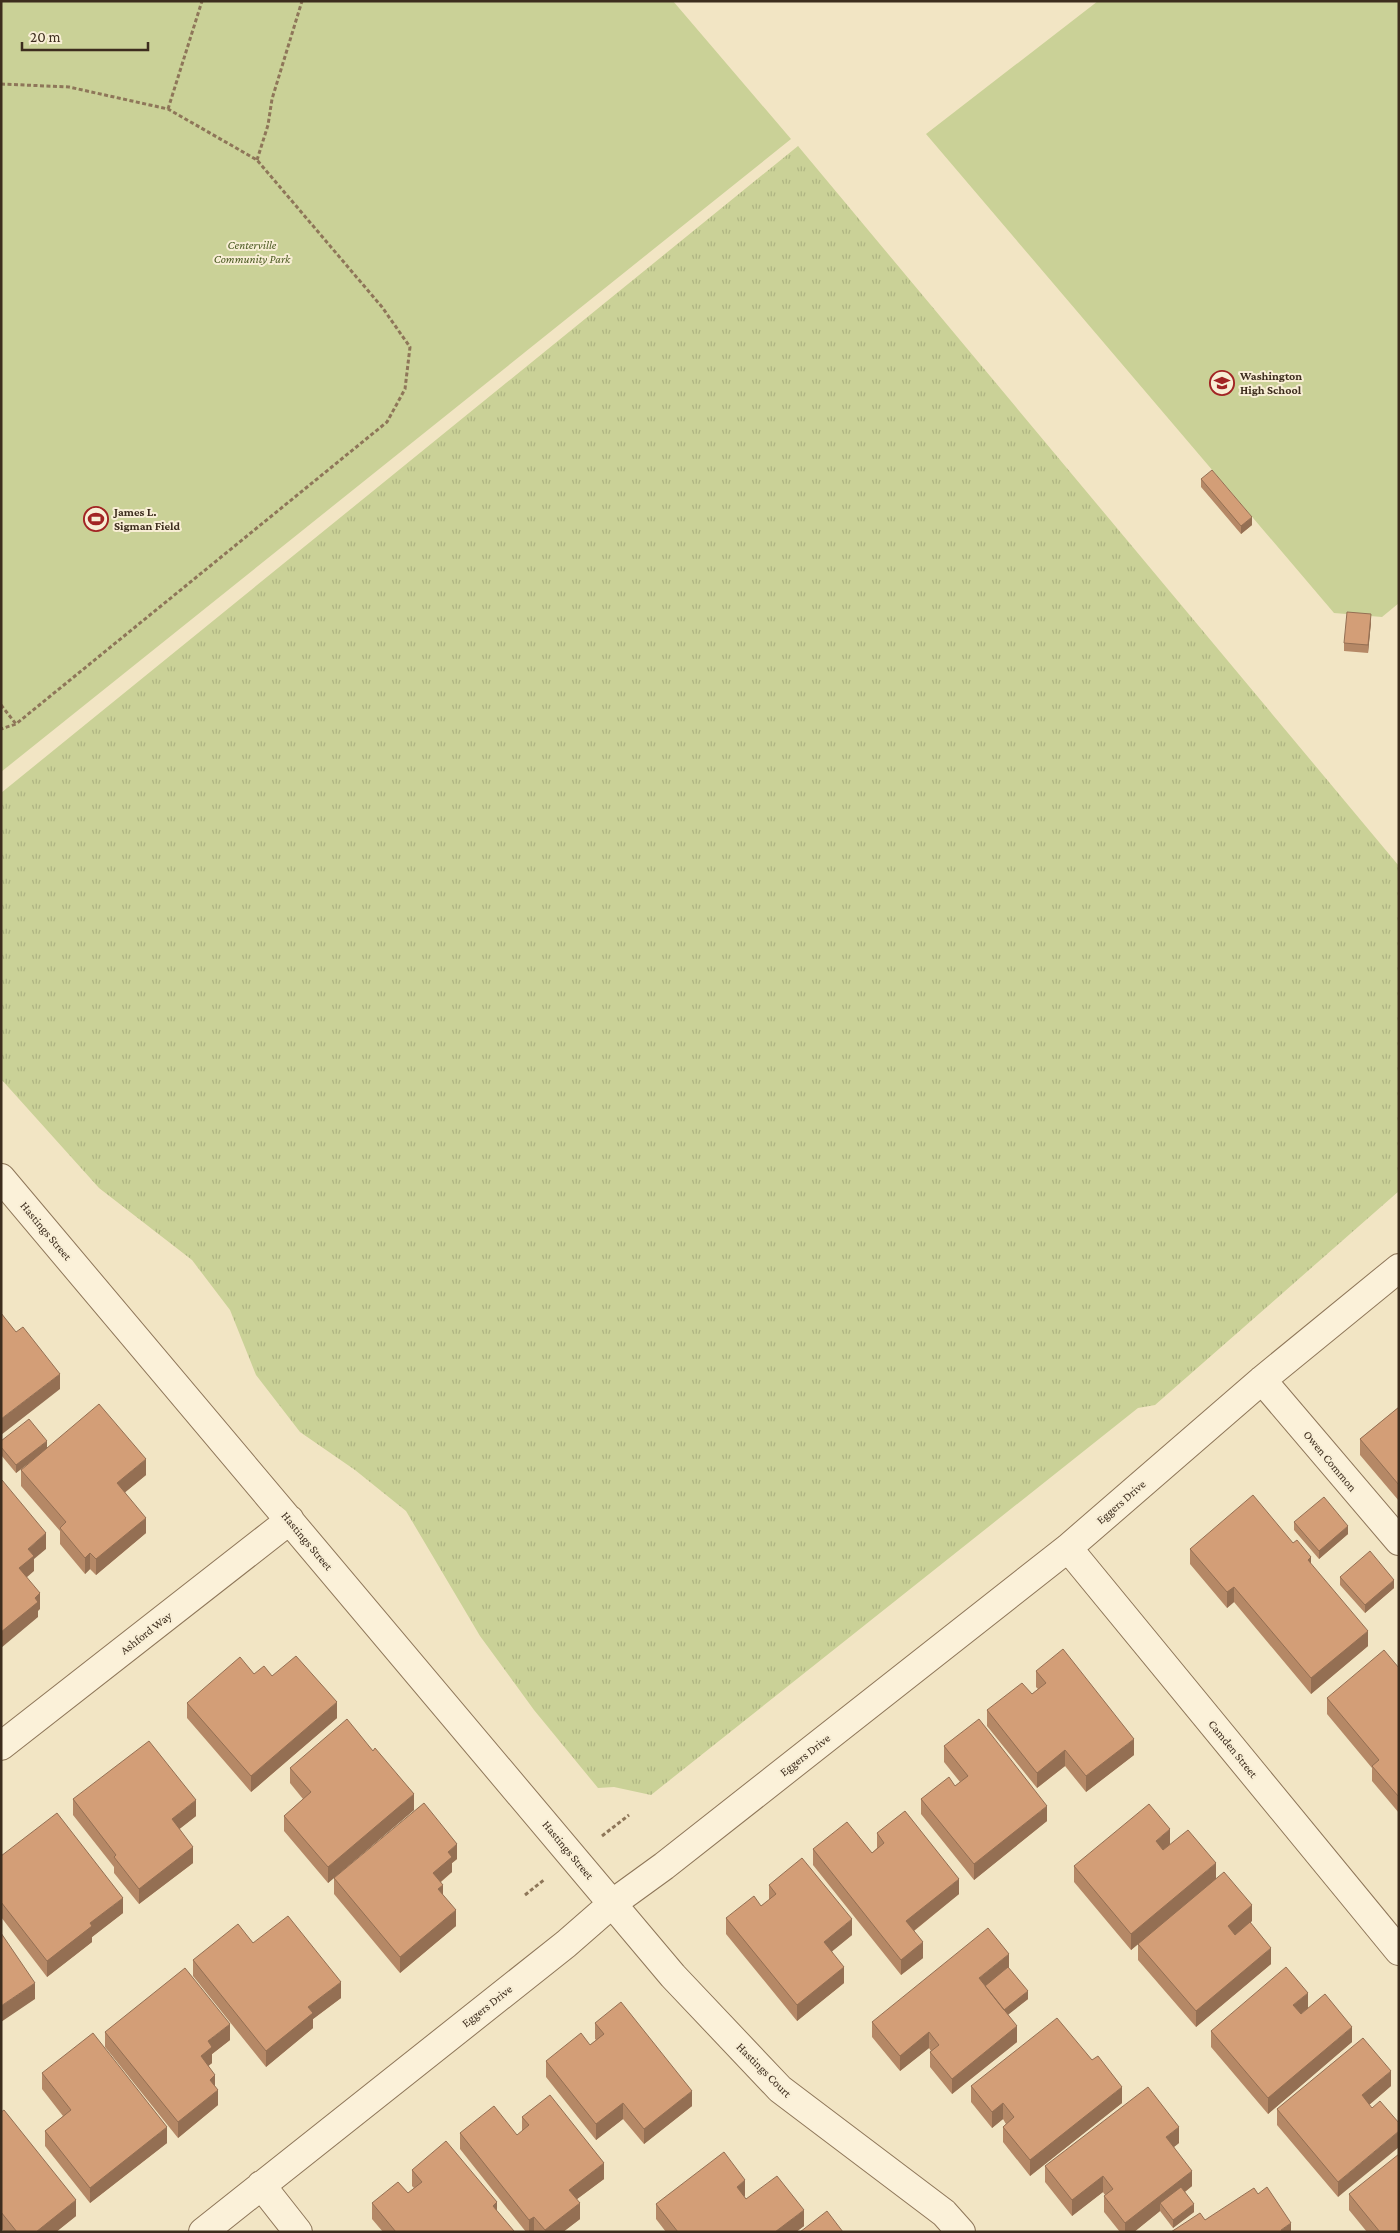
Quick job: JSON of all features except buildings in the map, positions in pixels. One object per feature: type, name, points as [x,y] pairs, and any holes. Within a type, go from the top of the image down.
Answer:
[{"type":"street","name":"Hastings Street","points":[[1,1178],[613,1903]]},
{"type":"street","name":"Eggers Drive","points":[[203,2232],[566,1944],[613,1903],[664,1866],[1068,1548],[1262,1380],[1399,1268]]},
{"type":"street","name":"Owen Common","points":[[1262,1380],[1399,1541]]},
{"type":"street","name":"Ashford Way","points":[[1,1746],[290,1520]]},
{"type":"street","name":"Camden Street","points":[[1068,1548],[1399,1950]]},
{"type":"street","name":"Hastings Court","points":[[613,1903],[673,1976],[780,2090],[944,2213],[961,2232]]},
{"type":"street","points":[[261,2186],[298,2232]]},
{"type":"path","points":[[168,109],[202,1]]},
{"type":"path","points":[[257,160],[268,125],[272,99],[302,1]]},
{"type":"path","points":[[1,84],[69,87],[168,109],[257,160],[382,307],[410,347],[405,389],[387,422],[16,724],[1,729]]},
{"type":"path","points":[[1,706],[16,724]]},
{"type":"green space","name":"Centerville Community Park","points":[[1,1],[673,1],[791,139],[1,772]]},
{"type":"green space","name":"Washington High School","points":[[1098,1],[1399,1],[1399,603],[1382,617],[1334,613],[926,134]]},
{"type":"green space","points":[[798,146],[1399,866],[1399,1191],[1155,1405],[1138,1408],[651,1795],[614,1787],[598,1788],[534,1710],[480,1636],[406,1511],[355,1470],[300,1432],[256,1375],[230,1310],[192,1260],[99,1188],[1,1079],[1,793]]},
{"type":"place","name":"Washington High School","points":[[1222,383]]},
{"type":"place","name":"James L. Sigman Field","points":[[96,519]]}]
